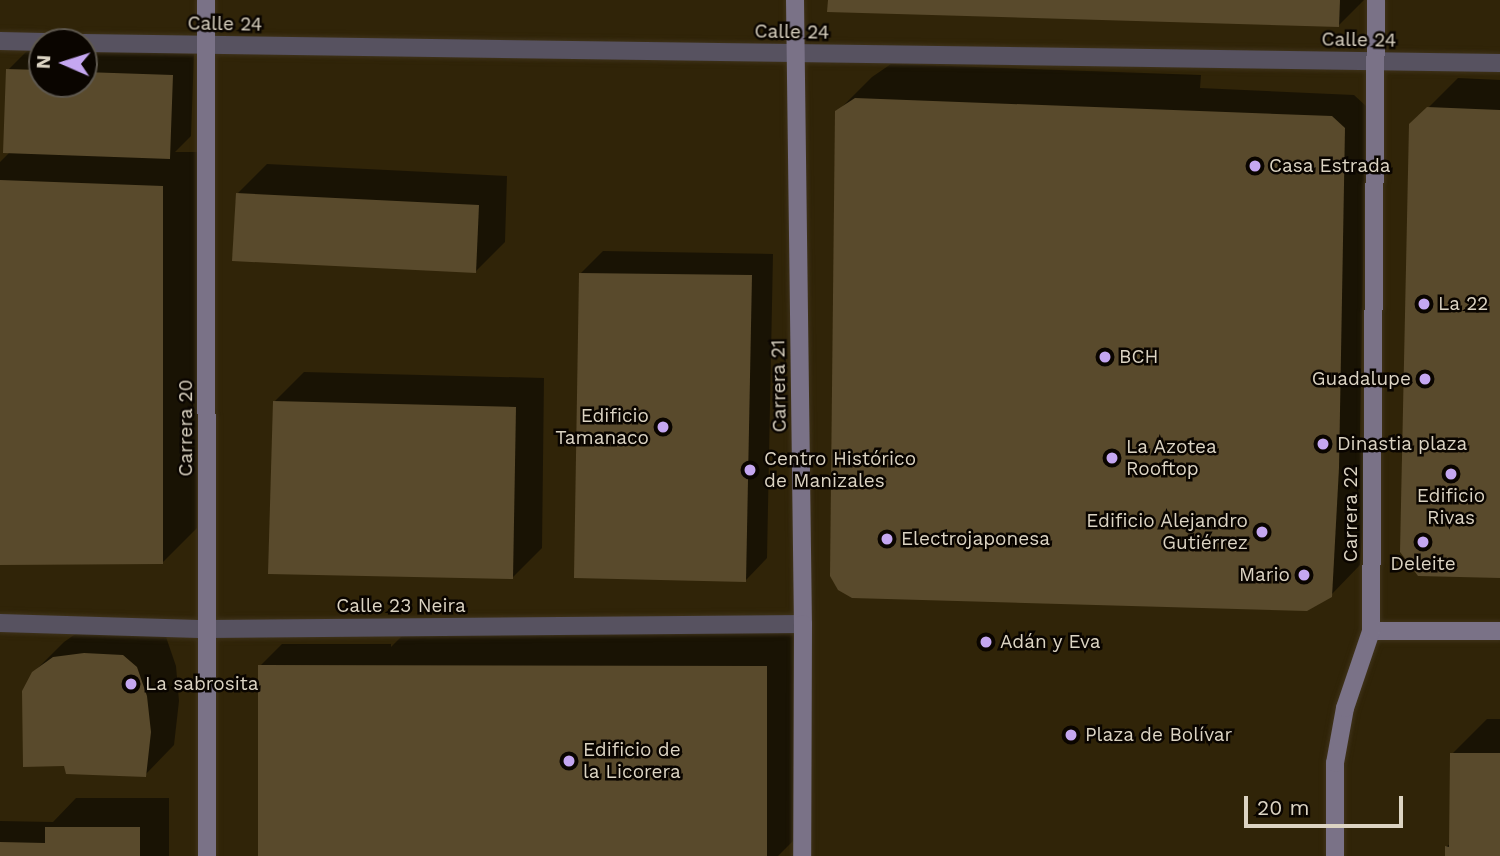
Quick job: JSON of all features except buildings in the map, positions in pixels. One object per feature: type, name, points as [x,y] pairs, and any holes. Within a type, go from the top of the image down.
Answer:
[{"type":"main road","name":"Carrera 20","points":[[206,0],[207,856]]},
{"type":"main road","name":"Carrera 21","points":[[795,0],[803,624],[802,856]]},
{"type":"main road","name":"Carrera 22","points":[[1335,856],[1335,763],[1345,708],[1371,631],[1376,0]]},
{"type":"main road","points":[[1371,631],[1500,631]]},
{"type":"street","points":[[0,41],[28,42]]},
{"type":"street","name":"Calle 24","points":[[98,43],[1500,63]]},
{"type":"street","name":"Calle 23 Neira","points":[[0,623],[207,629],[803,624]]},
{"type":"shaded area","name":"Centro Histórico de Manizales","points":[[0,0],[1500,0],[1500,856],[0,856]]},
{"type":"place","name":"Casa Estrada","points":[[1255,166]]},
{"type":"place","name":"La 22","points":[[1424,304]]},
{"type":"place","name":"BCH","points":[[1105,357]]},
{"type":"place","name":"Guadalupe","points":[[1425,379]]},
{"type":"place","name":"Edificio Tamanaco","points":[[663,427]]},
{"type":"place","name":"Dinastia plaza","points":[[1323,444]]},
{"type":"place","name":"La Azotea Rooftop","points":[[1112,458]]},
{"type":"place","name":"Centro Histórico de Manizales","points":[[750,470]]},
{"type":"place","name":"Edificio Rivas","points":[[1451,474]]},
{"type":"place","name":"Edificio Alejandro Gutiérrez","points":[[1262,532]]},
{"type":"place","name":"Electrojaponesa","points":[[887,539]]},
{"type":"place","name":"Deleite","points":[[1423,542]]},
{"type":"place","name":"Mario","points":[[1304,575]]},
{"type":"place","name":"Adán y Eva","points":[[986,642]]},
{"type":"place","name":"La sabrosita","points":[[131,684]]},
{"type":"place","name":"Plaza de Bolívar","points":[[1071,735]]},
{"type":"place","name":"Edificio de la Licorera","points":[[569,761]]}]
